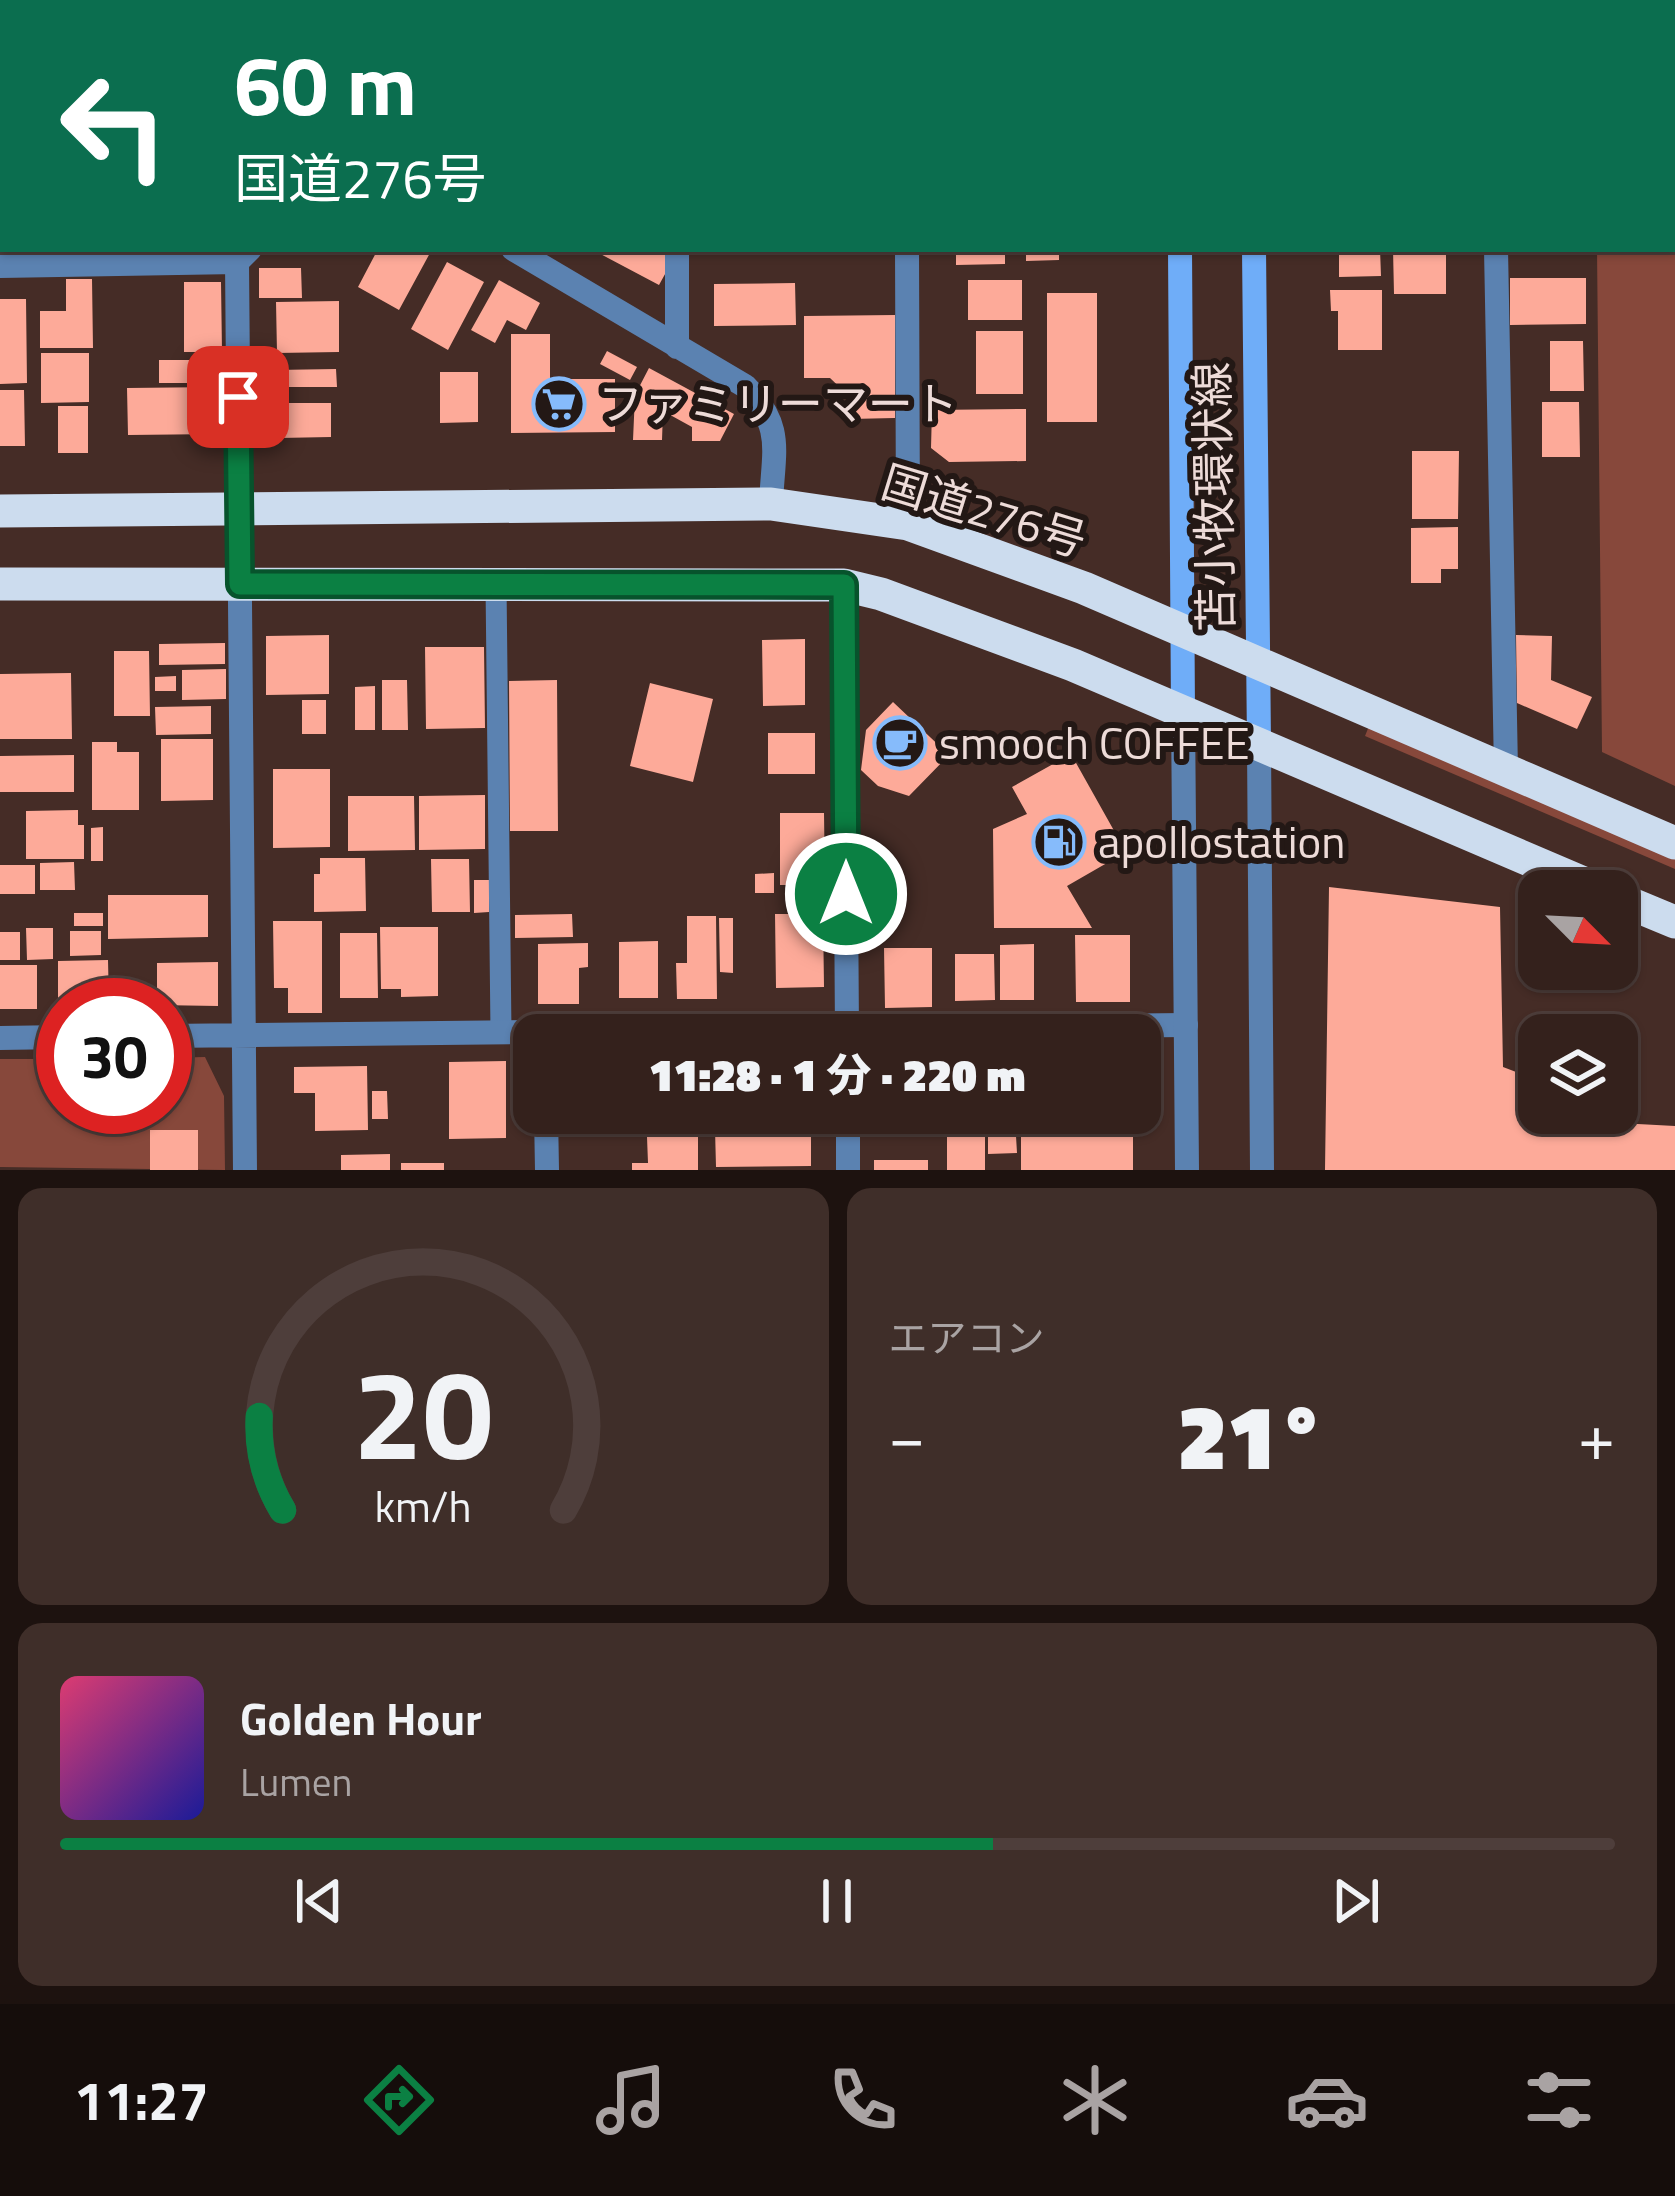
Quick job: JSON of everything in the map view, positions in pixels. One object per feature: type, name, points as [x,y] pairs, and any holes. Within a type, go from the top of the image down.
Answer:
[{"type":"highway","name":"国道276号","points":[[0,511],[771,504],[908,524],[1044,572],[1675,843]]},
{"type":"highway","points":[[0,584],[844,585],[1052,657],[1553,870]]},
{"type":"highway","points":[[1638,907],[1675,922]]},
{"type":"main road","name":"苫小牧環状線","points":[[1180,252],[1183,712]]},
{"type":"main road","name":"苫小牧環状線","points":[[1254,252],[1259,744]]},
{"type":"street","points":[[518,252],[745,386],[768,410],[774,440],[771,504]]},
{"type":"street","points":[[676,252],[677,347]]},
{"type":"street","points":[[907,252],[908,524]]},
{"type":"street","points":[[1496,252],[1506,770]]},
{"type":"street","points":[[0,266],[243,255],[239,509],[245,1170]]},
{"type":"street","points":[[844,585],[847,1014]]},
{"type":"street","points":[[1183,712],[1187,1170]]},
{"type":"street","points":[[1259,744],[1262,1170]]},
{"type":"street","points":[[1161,1026],[1186,1025]]},
{"type":"street","points":[[192,1036],[513,1033]]},
{"type":"street","points":[[0,1038],[36,1037]]},
{"type":"street","points":[[547,1134],[547,1170]]},
{"type":"street","points":[[848,1134],[848,1170]]},
{"type":"lane","points":[[496,584],[501,1033]]},
{"type":"shaded area","points":[[1597,252],[1675,252],[1675,786],[1602,752]]},
{"type":"shaded area","points":[[1369,726],[1675,858],[1675,869],[1365,736]]},
{"type":"shaded area","points":[[192,1057],[205,1057],[224,1096],[225,1170],[0,1167],[0,1059],[36,1059],[36,1134],[192,1134]]},
{"type":"building","points":[[376,252],[430,253],[399,310],[358,287]]},
{"type":"building","points":[[597,252],[669,252],[675,256],[659,285]]},
{"type":"building","points":[[956,252],[1005,252],[1005,264],[956,265]]},
{"type":"building","points":[[1026,252],[1059,252],[1059,260],[1026,261]]},
{"type":"building","points":[[1339,252],[1380,252],[1381,276],[1339,277]]},
{"type":"building","points":[[1393,252],[1446,252],[1446,294],[1394,294]]},
{"type":"building","points":[[447,262],[484,282],[448,350],[411,329]]},
{"type":"building","points":[[259,268],[301,268],[302,298],[259,298]]},
{"type":"building","points":[[1510,278],[1586,278],[1586,324],[1510,325]]},
{"type":"building","points":[[66,279],[92,279],[93,348],[40,348],[40,311],[66,311]]},
{"type":"building","points":[[499,280],[540,303],[526,330],[507,320],[495,343],[471,330]]},
{"type":"building","points":[[968,280],[1022,280],[1022,320],[968,320]]},
{"type":"building","points":[[184,282],[221,282],[222,352],[184,352]]},
{"type":"building","points":[[795,283],[796,325],[714,326],[714,284]]},
{"type":"building","points":[[1330,290],[1382,290],[1382,350],[1338,350],[1338,311],[1331,311]]},
{"type":"building","points":[[1047,293],[1097,293],[1097,422],[1047,422]]},
{"type":"building","points":[[0,299],[26,299],[27,383],[0,384]]},
{"type":"building","points":[[339,301],[339,352],[277,353],[276,302]]},
{"type":"building","points":[[895,315],[895,418],[850,419],[850,397],[830,378],[804,378],[804,316]]},
{"type":"building","points":[[976,331],[1023,331],[1023,394],[976,394]]},
{"type":"building","points":[[511,334],[550,334],[550,379],[615,379],[615,432],[511,433]]},
{"type":"building","points":[[1550,341],[1583,341],[1584,391],[1550,391]]},
{"type":"building","points":[[607,351],[637,367],[630,380],[600,364]]},
{"type":"building","points":[[41,353],[89,353],[89,402],[41,403]]},
{"type":"building","points":[[159,360],[189,360],[189,383],[159,383]]},
{"type":"building","points":[[649,368],[734,414],[720,441],[692,441],[692,427],[663,411],[662,440],[633,440],[635,395]]},
{"type":"building","points":[[336,369],[337,387],[275,387],[275,370]]},
{"type":"building","points":[[440,372],[478,372],[478,422],[440,423]]},
{"type":"building","points":[[219,387],[219,434],[128,435],[127,388]]},
{"type":"building","points":[[0,390],[24,390],[25,446],[0,446]]},
{"type":"building","points":[[1542,402],[1579,402],[1580,457],[1542,457]]},
{"type":"building","points":[[279,403],[331,403],[331,437],[279,438]]},
{"type":"building","points":[[58,406],[88,406],[88,453],[58,453]]},
{"type":"building","points":[[1026,409],[1026,461],[949,462],[931,448],[932,410]]},
{"type":"building","points":[[1412,451],[1459,451],[1458,519],[1412,519]]},
{"type":"building","points":[[1458,527],[1458,569],[1441,569],[1441,583],[1411,583],[1411,528]]},
{"type":"building","points":[[329,635],[329,694],[266,695],[266,636]]},
{"type":"building","points":[[1516,635],[1552,636],[1551,680],[1592,697],[1577,729],[1517,703]]},
{"type":"building","points":[[805,639],[805,705],[763,706],[762,640]]},
{"type":"building","points":[[225,643],[225,664],[159,665],[159,644]]},
{"type":"building","points":[[425,647],[484,647],[485,728],[426,729]]},
{"type":"building","points":[[114,651],[149,651],[150,716],[114,716]]},
{"type":"building","points":[[226,669],[226,699],[182,700],[182,670]]},
{"type":"building","points":[[71,673],[72,739],[0,739],[0,674]]},
{"type":"building","points":[[176,676],[176,691],[155,691],[155,677]]},
{"type":"building","points":[[382,680],[407,680],[408,730],[382,730]]},
{"type":"building","points":[[557,680],[558,831],[510,831],[509,681]]},
{"type":"building","points":[[650,683],[713,699],[693,782],[630,766]]},
{"type":"building","points":[[375,686],[375,730],[355,730],[355,687]]},
{"type":"building","points":[[302,700],[326,700],[326,734],[302,734]]},
{"type":"building","name":"smooch COFFEE","points":[[893,702],[949,755],[909,796],[878,786],[861,770],[866,730]]},
{"type":"building","points":[[211,706],[211,734],[156,735],[155,707]]},
{"type":"building","points":[[768,733],[815,733],[815,774],[768,774]]},
{"type":"building","points":[[161,739],[213,739],[213,800],[161,801]]},
{"type":"building","points":[[92,742],[117,742],[117,752],[139,752],[139,810],[92,810]]},
{"type":"building","points":[[1071,754],[1126,852],[1067,886],[1092,928],[994,928],[993,829],[1027,814],[1012,787]]},
{"type":"building","points":[[74,755],[74,792],[0,792],[0,756]]},
{"type":"building","points":[[273,769],[330,769],[330,847],[273,848]]},
{"type":"building","points":[[485,795],[485,849],[419,850],[419,796]]},
{"type":"building","points":[[348,796],[414,796],[415,850],[348,851]]},
{"type":"building","points":[[78,810],[78,825],[84,825],[84,859],[26,859],[26,811]]},
{"type":"building","points":[[780,813],[824,813],[825,885],[780,885]]},
{"type":"building","points":[[103,827],[103,861],[91,861],[91,828]]},
{"type":"building","points":[[320,858],[365,858],[366,911],[314,912],[314,874],[320,874]]},
{"type":"building","points":[[431,859],[469,859],[470,912],[432,912]]},
{"type":"building","points":[[74,862],[75,890],[40,890],[40,863]]},
{"type":"building","points":[[0,865],[35,865],[35,894],[0,894]]},
{"type":"building","points":[[774,873],[774,893],[755,893],[755,874]]},
{"type":"building","points":[[474,880],[489,880],[489,912],[474,913]]},
{"type":"building","points":[[1329,887],[1500,907],[1503,1067],[1518,1073],[1518,1134],[1638,1134],[1638,1124],[1675,1126],[1675,1170],[1325,1170]]},
{"type":"building","points":[[108,895],[208,895],[208,937],[108,939]]},
{"type":"building","points":[[74,913],[103,913],[103,926],[74,926]]},
{"type":"building","points":[[572,914],[573,937],[515,938],[515,915]]},
{"type":"building","points":[[775,914],[823,914],[824,987],[776,988]]},
{"type":"building","points":[[687,916],[716,916],[717,999],[677,999],[676,963],[687,963]]},
{"type":"building","points":[[719,918],[733,918],[733,973],[720,972]]},
{"type":"building","points":[[273,921],[322,921],[322,1013],[288,1013],[288,988],[274,988]]},
{"type":"building","points":[[380,927],[438,927],[438,996],[401,997],[401,989],[381,989]]},
{"type":"building","points":[[26,928],[53,928],[53,959],[27,960]]},
{"type":"building","points":[[70,931],[101,931],[101,955],[70,956]]},
{"type":"building","points":[[0,932],[20,932],[20,960],[0,960]]},
{"type":"building","points":[[340,933],[377,933],[378,998],[340,998]]},
{"type":"building","points":[[1075,935],[1130,935],[1130,1002],[1076,1002]]},
{"type":"building","points":[[658,941],[658,998],[619,998],[619,942]]},
{"type":"building","points":[[588,943],[588,967],[579,968],[579,1004],[538,1004],[538,944]]},
{"type":"building","points":[[1034,944],[1034,1000],[1000,1000],[1000,945]]},
{"type":"building","points":[[884,948],[932,948],[932,1007],[885,1008]]},
{"type":"building","points":[[955,954],[994,954],[995,1000],[955,1001]]},
{"type":"building","points":[[108,960],[108,978],[58,978],[58,961]]},
{"type":"building","points":[[218,962],[218,1006],[192,1006],[192,978],[157,978],[157,963]]},
{"type":"building","points":[[0,965],[37,965],[36,1009],[0,1009]]},
{"type":"building","points":[[506,1061],[506,1138],[449,1139],[449,1062]]},
{"type":"building","points":[[367,1066],[368,1130],[315,1131],[315,1093],[294,1093],[294,1067]]},
{"type":"building","points":[[372,1091],[387,1091],[388,1119],[372,1119]]},
{"type":"building","points":[[198,1130],[198,1170],[150,1170],[150,1134]]},
{"type":"building","points":[[715,1134],[811,1134],[811,1166],[716,1167]]},
{"type":"building","points":[[947,1134],[985,1134],[985,1170],[947,1170]]},
{"type":"building","points":[[1133,1134],[1133,1170],[1021,1170],[1021,1135]]},
{"type":"building","points":[[988,1136],[1016,1136],[1017,1153],[988,1154]]},
{"type":"building","points":[[647,1137],[698,1137],[698,1170],[632,1170],[632,1163],[648,1163]]},
{"type":"building","points":[[390,1154],[390,1170],[341,1170],[341,1155]]},
{"type":"building","points":[[874,1160],[928,1160],[928,1170],[874,1170]]},
{"type":"building","points":[[401,1163],[444,1163],[444,1170],[401,1170]]},
{"type":"place","name":"ファミリーマート","points":[[559,404]]},
{"type":"place","name":"smooch COFFEE","points":[[900,743]]},
{"type":"place","name":"apollostation","points":[[1059,842]]},
{"type":"route","points":[[238,397],[240,584],[844,585],[846,894]]}]
